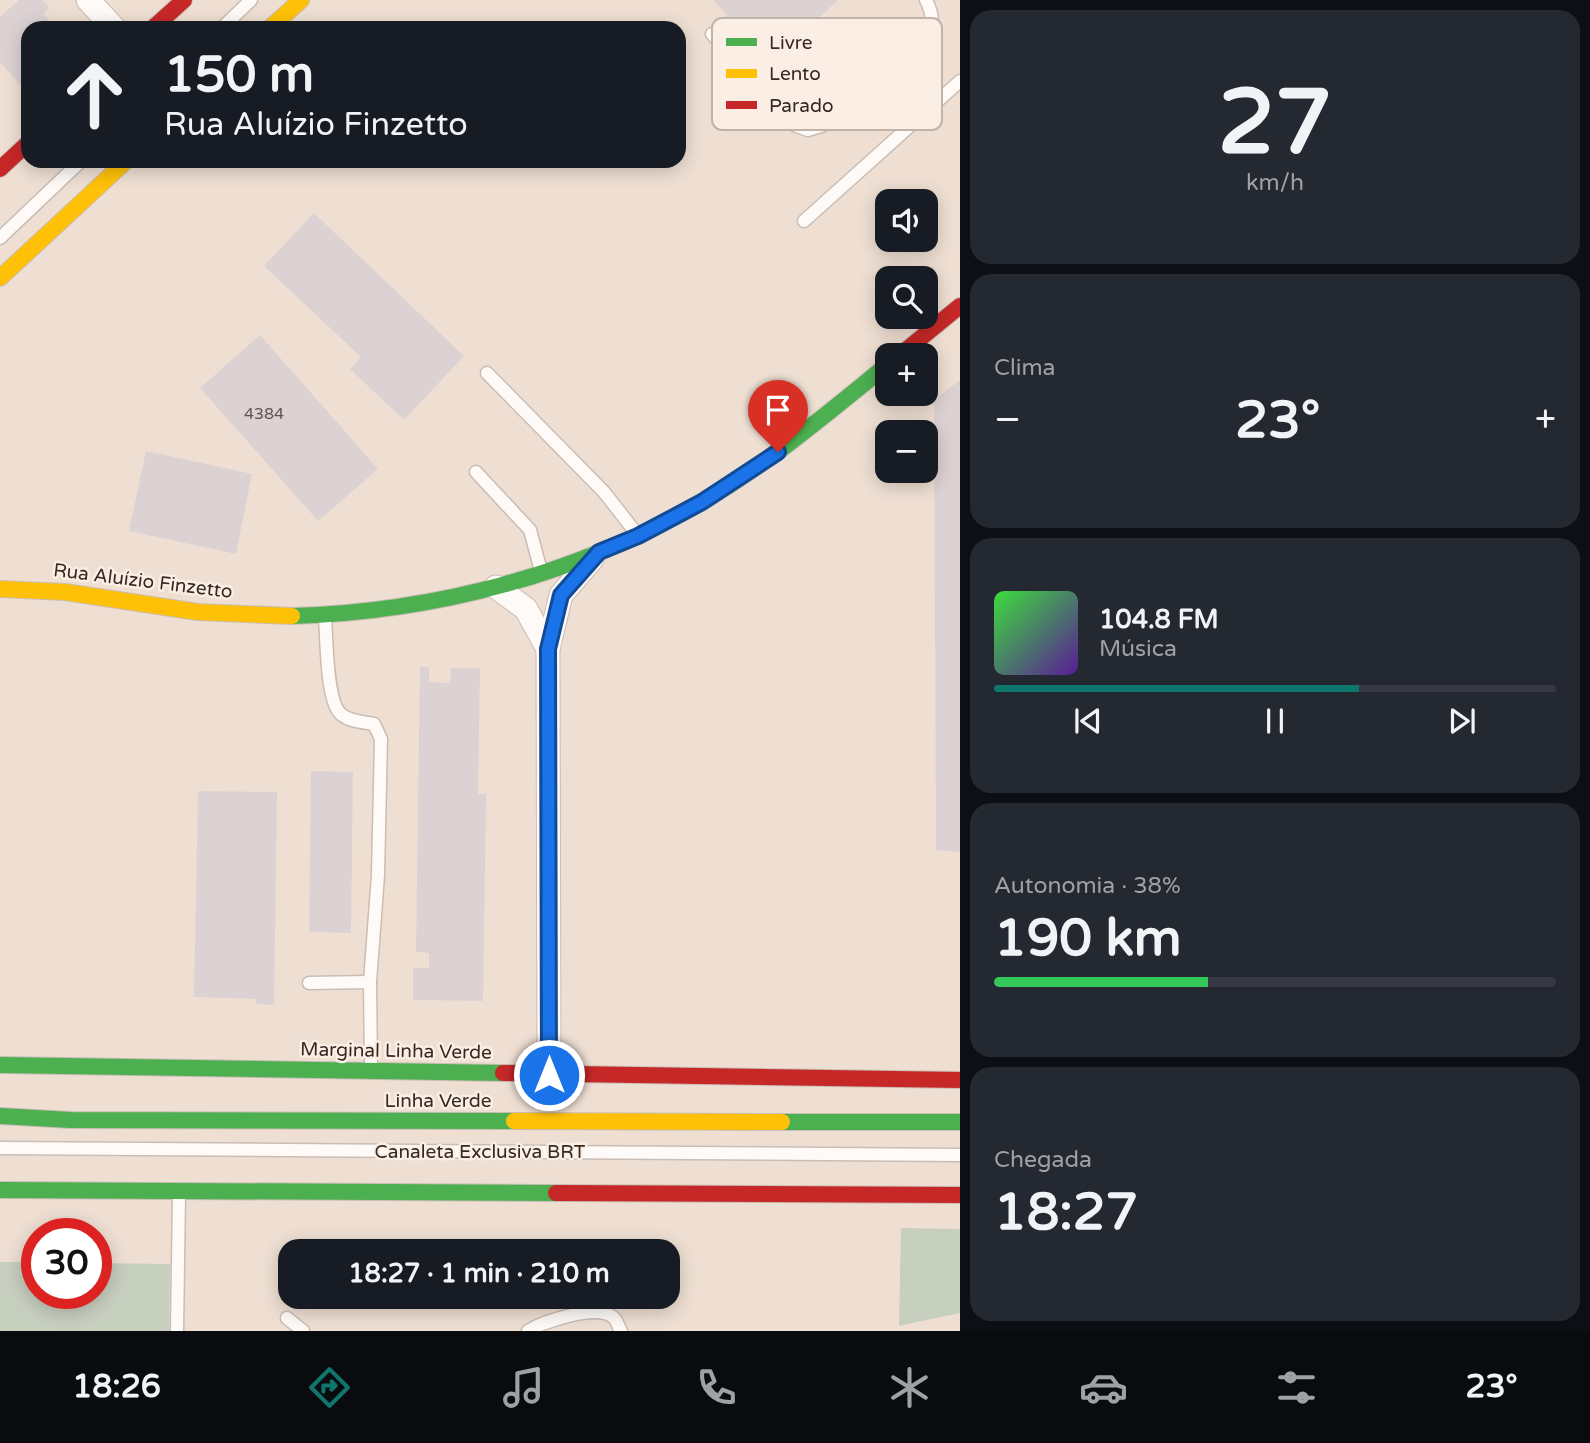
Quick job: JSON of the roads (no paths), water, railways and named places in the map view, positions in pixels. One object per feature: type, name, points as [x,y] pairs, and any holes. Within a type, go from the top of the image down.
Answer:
[{"type":"main road","points":[[161,21],[184,0]]},
{"type":"main road","points":[[278,21],[301,0]]},
{"type":"main road","points":[[0,169],[21,150]]},
{"type":"main road","points":[[0,278],[118,168]]},
{"type":"main road","points":[[915,343],[960,306]]},
{"type":"main road","name":"Rua Aluízio Finzetto","points":[[0,589],[35,587],[176,609],[273,616],[379,610],[496,587],[638,536],[702,502],[756,468],[875,374]]},
{"type":"main road","name":"Marginal Linha Verde","points":[[0,1065],[960,1080]]},
{"type":"main road","name":"Linha Verde","points":[[0,1116],[71,1120],[960,1122]]},
{"type":"main road","points":[[0,1190],[960,1195]]},
{"type":"street","points":[[88,0],[108,21]]},
{"type":"street","points":[[549,1075],[548,649],[561,595],[599,552]]},
{"type":"street","points":[[496,587],[526,609],[548,649]]},
{"type":"lane","points":[[229,21],[251,0]]},
{"type":"lane","points":[[926,0],[931,18]]},
{"type":"lane","points":[[942,97],[960,81]]},
{"type":"lane","points":[[804,221],[905,130]]},
{"type":"lane","points":[[0,237],[74,168]]},
{"type":"lane","points":[[487,373],[604,492],[638,536]]},
{"type":"lane","points":[[476,472],[530,530],[541,571]]},
{"type":"lane","points":[[325,615],[333,701],[341,715],[374,724],[382,739],[378,875],[370,982],[371,1071]]},
{"type":"lane","points":[[309,983],[370,982]]},
{"type":"lane","name":"Canaleta Exclusiva BRT","points":[[0,1148],[960,1155]]},
{"type":"lane","points":[[177,1331],[179,1191]]},
{"type":"lane","points":[[528,1331],[549,1321],[603,1312],[615,1318],[621,1331]]},
{"type":"lane","points":[[287,1318],[303,1331]]}]
